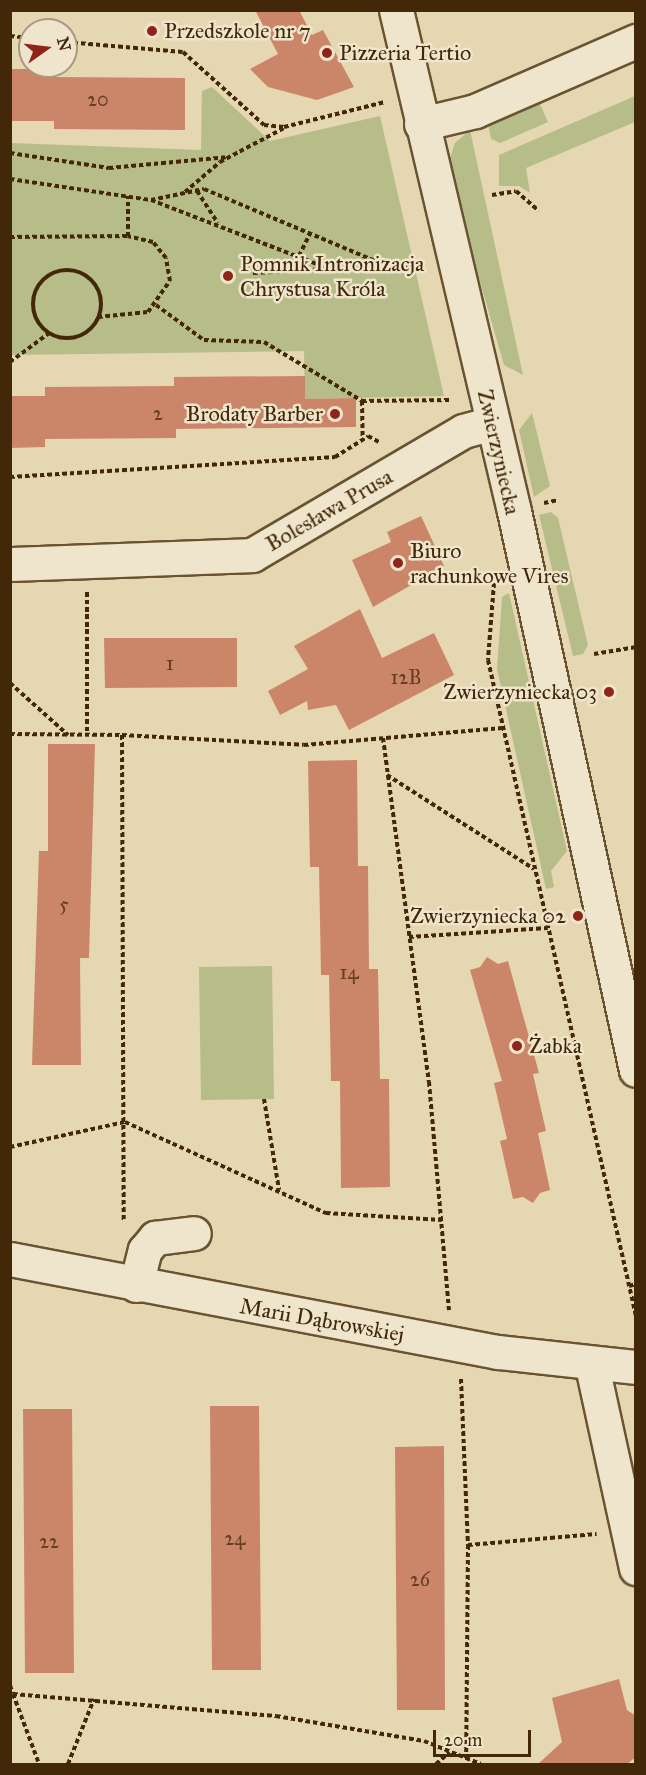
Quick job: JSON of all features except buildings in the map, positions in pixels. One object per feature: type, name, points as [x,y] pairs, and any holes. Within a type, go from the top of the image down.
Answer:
[{"type":"street","name":"Zwierzyniecka","points":[[396,10],[492,423],[636,1070]]},
{"type":"street","points":[[421,124],[475,111],[636,41]]},
{"type":"street","name":"Bolesława Prusa","points":[[10,564],[252,555],[463,431],[492,423]]},
{"type":"street","points":[[136,1285],[145,1250],[154,1238],[194,1233]]},
{"type":"street","name":"Marii Dąbrowskiej","points":[[10,1259],[136,1285],[592,1366],[636,1367]]},
{"type":"street","points":[[592,1366],[636,1568]]},
{"type":"path","points":[[78,43],[183,52],[264,125],[284,127]]},
{"type":"path","points":[[184,193],[228,157],[284,127],[391,100]]},
{"type":"path","points":[[10,153],[109,168],[228,157]]},
{"type":"path","points":[[10,179],[151,200],[219,224],[330,269]]},
{"type":"path","points":[[151,200],[204,189],[389,266]]},
{"type":"path","points":[[197,190],[219,224]]},
{"type":"path","points":[[492,195],[516,191],[539,211]]},
{"type":"path","points":[[128,196],[128,236]]},
{"type":"path","points":[[299,256],[310,233]]},
{"type":"path","points":[[10,237],[128,236],[153,242],[166,258],[170,281],[156,305],[134,317],[98,317]]},
{"type":"path","points":[[253,273],[427,264]]},
{"type":"path","points":[[10,362],[49,333],[82,335],[98,317],[100,299],[92,281],[76,271],[56,272],[40,283],[33,301],[34,315],[49,333]]},
{"type":"path","points":[[156,305],[204,340],[264,342],[362,401],[456,400],[450,408]]},
{"type":"path","points":[[362,401],[363,440]]},
{"type":"path","points":[[10,477],[335,457],[368,436],[386,447]]},
{"type":"path","points":[[86,561],[87,735]]},
{"type":"path","points":[[494,580],[488,660],[636,1316]]},
{"type":"path","points":[[594,654],[636,647]]},
{"type":"path","points":[[10,684],[69,735]]},
{"type":"path","points":[[10,734],[122,735],[304,745],[502,728]]},
{"type":"path","points":[[122,735],[124,1236]]},
{"type":"path","points":[[383,738],[410,937],[442,1220],[450,1316]]},
{"type":"path","points":[[387,775],[534,870]]},
{"type":"path","points":[[410,937],[548,928]]},
{"type":"path","points":[[264,1099],[279,1191]]},
{"type":"path","points":[[10,1147],[125,1122],[326,1213],[442,1220]]},
{"type":"path","points":[[629,1286],[636,1284]]},
{"type":"path","points":[[461,1378],[468,1545],[466,1758]]},
{"type":"path","points":[[468,1545],[609,1533]]},
{"type":"path","points":[[10,1685],[39,1764]]},
{"type":"path","points":[[13,1694],[276,1716],[424,1741],[481,1764]]},
{"type":"path","points":[[68,1764],[94,1699]]},
{"type":"path","points":[[435,1764],[450,1752]]},
{"type":"green space","points":[[212,87],[270,141],[380,116],[444,396],[305,399],[304,351],[11,355],[11,143],[201,150],[202,91]]},
{"type":"green space","points":[[635,96],[635,122],[526,168],[530,193],[519,186],[499,186],[499,155]]},
{"type":"green space","points":[[539,102],[548,122],[500,143],[491,139],[488,123]]},
{"type":"green space","points":[[470,130],[523,375],[504,365],[447,167],[455,143]]},
{"type":"green space","points":[[532,413],[550,486],[534,497],[519,430]]},
{"type":"green space","points":[[551,512],[558,518],[588,645],[583,654],[573,656],[539,515]]},
{"type":"green space","points":[[509,593],[567,851],[551,871],[554,887],[546,889],[497,669],[502,597]]},
{"type":"green space","points":[[272,966],[274,1099],[201,1100],[199,967]]},
{"type":"place","name":"Przedszkole nr 7","points":[[152,31]]},
{"type":"place","name":"Pizzeria Tertio","points":[[327,53]]},
{"type":"place","name":"Pomnik Intronizacja Chrystusa Króla","points":[[228,276]]},
{"type":"place","name":"Brodaty Barber","points":[[335,414]]},
{"type":"place","name":"Biuro rachunkowe Vires","points":[[398,563]]},
{"type":"place","name":"Zwierzyniecka 03","points":[[609,692]]},
{"type":"place","name":"Zwierzyniecka 02","points":[[578,916]]},
{"type":"place","name":"Żabka","points":[[517,1046]]}]
